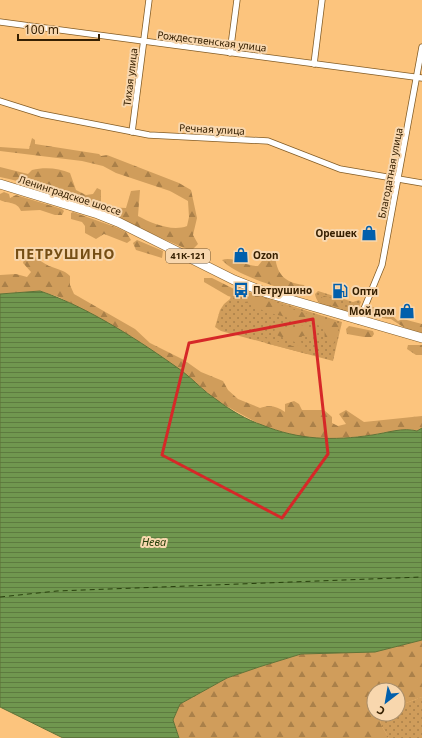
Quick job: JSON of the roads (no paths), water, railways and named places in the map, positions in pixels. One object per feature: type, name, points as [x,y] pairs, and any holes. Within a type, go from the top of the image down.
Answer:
[{"type":"main road","name":"Ленинградское шоссе","points":[[0,184],[98,214],[118,222],[246,285],[267,293],[359,321],[422,338]]},
{"type":"street","name":"Тихая улица","points":[[132,132],[149,0]]},
{"type":"street","points":[[230,53],[237,0]]},
{"type":"street","points":[[314,64],[322,0]]},
{"type":"street","name":"Рождественская улица","points":[[0,22],[419,78]]},
{"type":"street","name":"Благодатная улица","points":[[359,321],[382,265],[419,78],[422,47]]},
{"type":"street","name":"Речная улица","points":[[0,101],[41,114],[149,135],[268,141],[340,169],[422,183]]},
{"type":"water","name":"Нева","points":[[40,291],[95,315],[149,348],[182,371],[227,407],[250,420],[276,430],[289,434],[316,438],[344,438],[401,430],[417,431],[422,428],[422,640],[375,652],[301,654],[227,678],[180,704],[173,720],[179,738],[63,738],[0,707],[0,294]]},
{"type":"place","name":"Орешек","points":[[369,233]]},
{"type":"place","name":"Ozon","points":[[241,255]]},
{"type":"place","name":"Петрушино","points":[[241,290]]},
{"type":"place","name":"Опти","points":[[340,291]]},
{"type":"place","name":"Мой дом","points":[[407,311]]},
{"type":"district","name":"ПЕТРУШИНО","points":[[65,254]]}]
